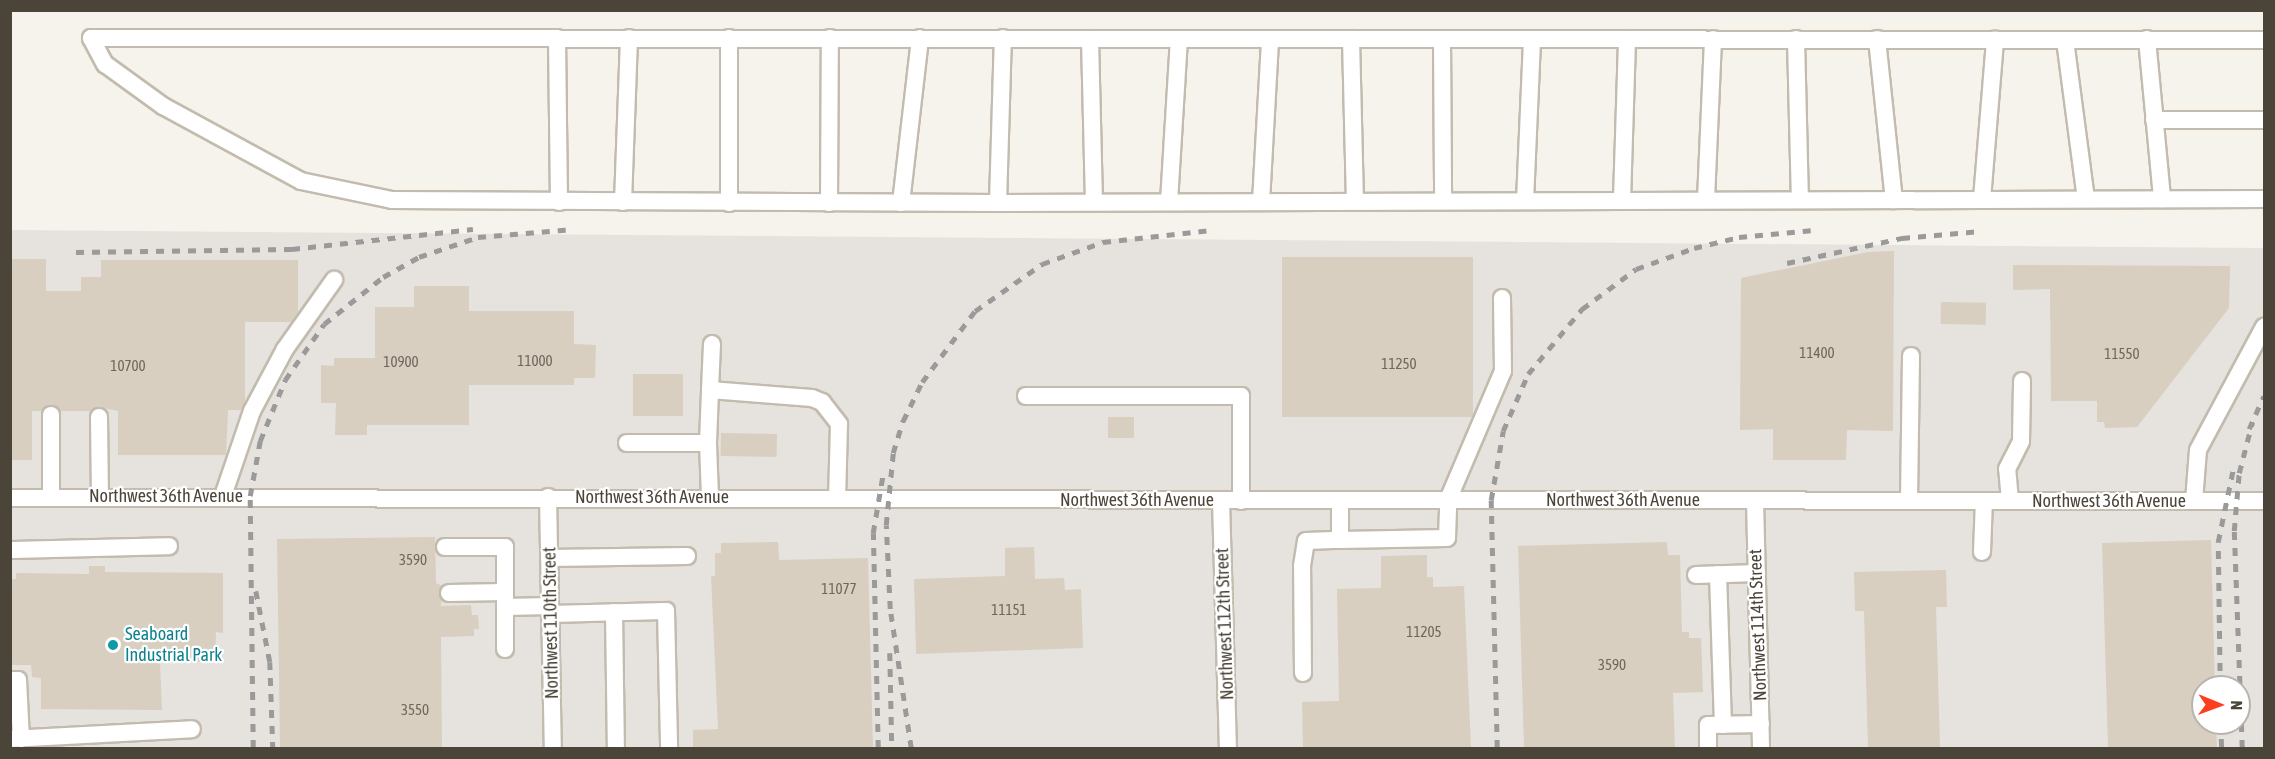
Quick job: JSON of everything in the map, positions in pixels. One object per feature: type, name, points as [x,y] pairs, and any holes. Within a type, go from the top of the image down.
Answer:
[{"type":"street","points":[[2265,40],[91,38],[105,64],[163,106],[301,181],[392,200],[998,203],[2265,198]]},
{"type":"street","points":[[557,38],[559,202]]},
{"type":"street","points":[[623,202],[629,38]]},
{"type":"street","points":[[729,38],[729,203]]},
{"type":"street","points":[[829,203],[830,38]]},
{"type":"street","points":[[902,203],[920,38]]},
{"type":"street","points":[[998,203],[1003,38]]},
{"type":"street","points":[[1090,39],[1094,202]]},
{"type":"street","points":[[1168,202],[1179,39]]},
{"type":"street","points":[[1261,202],[1270,39]]},
{"type":"street","points":[[1351,39],[1354,201]]},
{"type":"street","points":[[1442,39],[1443,201]]},
{"type":"street","points":[[1525,201],[1532,39]]},
{"type":"street","points":[[1622,201],[1627,39]]},
{"type":"street","points":[[1706,200],[1713,39]]},
{"type":"street","points":[[1796,39],[1800,200]]},
{"type":"street","points":[[1877,39],[1894,200]]},
{"type":"street","points":[[2147,39],[2162,199]]},
{"type":"street","points":[[1982,199],[1995,40]]},
{"type":"street","points":[[2065,40],[2086,199]]},
{"type":"street","points":[[2154,120],[2265,120]]},
{"type":"street","points":[[223,496],[252,411],[285,349],[334,280]]},
{"type":"street","points":[[1303,673],[1302,566],[1306,541],[1448,538],[1448,501],[1503,371],[1502,298]]},
{"type":"street","points":[[2194,501],[2198,450],[2265,327]]},
{"type":"street","points":[[710,498],[708,443],[712,345]]},
{"type":"street","points":[[1909,501],[1911,356]]},
{"type":"street","points":[[2010,501],[2007,469],[2020,441],[2022,381]]},
{"type":"street","points":[[710,390],[822,402],[840,424],[837,498]]},
{"type":"street","points":[[1026,396],[1241,396],[1241,501]]},
{"type":"street","points":[[51,415],[51,497]]},
{"type":"street","points":[[99,417],[100,497]]},
{"type":"street","points":[[627,443],[708,443]]},
{"type":"street","name":"Northwest 36th Avenue","points":[[10,498],[548,496],[1241,501],[2265,501]]},
{"type":"street","name":"Northwest 110th Street","points":[[548,496],[553,748]]},
{"type":"street","name":"Northwest 112th Street","points":[[1221,500],[1228,748]]},
{"type":"street","points":[[1340,501],[1340,540]]},
{"type":"street","name":"Northwest 114th Street","points":[[1755,501],[1761,748]]},
{"type":"street","points":[[1982,552],[1984,501]]},
{"type":"street","points":[[10,550],[168,546]]},
{"type":"street","points":[[445,547],[505,547],[505,649]]},
{"type":"street","points":[[549,558],[687,556]]},
{"type":"street","points":[[1696,575],[1756,573]]},
{"type":"street","points":[[1718,574],[1723,725]]},
{"type":"street","points":[[449,592],[505,600],[550,610],[666,611],[669,748]]},
{"type":"street","points":[[614,612],[616,748]]},
{"type":"street","points":[[10,680],[18,680],[16,739],[192,729]]},
{"type":"street","points":[[1708,748],[1708,725],[1761,723]]},
{"type":"shaded area","points":[[11,230],[2264,248],[2264,748],[11,748]]},
{"type":"building","points":[[1894,251],[1893,431],[1847,430],[1846,460],[1773,460],[1773,429],[1740,430],[1741,278],[1868,252]]},
{"type":"building","points":[[1282,257],[1473,257],[1473,417],[1282,417]]},
{"type":"building","points":[[10,259],[46,259],[46,291],[81,291],[81,277],[101,277],[101,260],[298,260],[298,312],[291,322],[245,322],[245,402],[241,410],[228,410],[226,455],[118,455],[118,411],[99,407],[90,411],[61,411],[50,405],[41,411],[32,411],[32,460],[10,460]]},
{"type":"building","points":[[2013,265],[2230,266],[2229,308],[2137,427],[2105,428],[2104,422],[2097,422],[2097,401],[2051,401],[2050,289],[2013,290]]},
{"type":"building","points":[[414,286],[469,286],[469,311],[574,311],[574,344],[596,345],[595,378],[574,378],[574,385],[469,385],[469,425],[367,425],[367,435],[335,435],[336,403],[321,403],[321,365],[334,366],[334,358],[375,358],[375,307],[414,307]]},
{"type":"building","points":[[1941,302],[1986,303],[1986,325],[1941,324]]},
{"type":"building","points":[[633,374],[683,374],[683,416],[633,416]]},
{"type":"building","points":[[1108,417],[1134,417],[1134,438],[1108,438]]},
{"type":"building","points":[[721,433],[777,434],[777,457],[721,456]]},
{"type":"building","points":[[435,537],[436,583],[442,586],[441,606],[471,605],[472,615],[478,615],[479,629],[474,629],[474,636],[441,637],[442,748],[280,748],[277,539]]},
{"type":"building","points":[[2211,540],[2215,675],[2191,675],[2191,735],[2216,735],[2217,748],[2108,748],[2102,543]]},
{"type":"building","points":[[778,542],[779,560],[868,558],[873,748],[693,748],[693,730],[718,729],[711,576],[715,576],[715,553],[721,553],[721,543]]},
{"type":"building","points":[[1667,542],[1668,555],[1680,555],[1682,632],[1689,632],[1689,638],[1701,638],[1703,692],[1673,693],[1675,748],[1524,748],[1518,546]]},
{"type":"building","points":[[1034,547],[1035,579],[1064,578],[1065,590],[1081,589],[1083,648],[916,654],[914,579],[1005,576],[1005,548]]},
{"type":"building","points":[[1427,555],[1427,577],[1433,577],[1433,587],[1464,586],[1471,748],[1303,748],[1302,702],[1339,701],[1337,589],[1381,588],[1381,556]]},
{"type":"building","name":"Seaboard Industrial Park","points":[[89,566],[105,566],[105,572],[223,573],[223,633],[216,632],[215,662],[160,662],[162,710],[41,709],[41,678],[32,677],[31,665],[10,665],[10,579],[16,579],[16,573],[89,574]]},
{"type":"building","points":[[1946,570],[1947,607],[1936,607],[1940,748],[1868,748],[1864,611],[1855,611],[1854,572]]},
{"type":"railway","points":[[76,252],[292,249],[473,229]]},
{"type":"railway","points":[[253,748],[250,496],[260,441],[285,380],[324,324],[383,277],[419,257],[478,237],[574,229]]},
{"type":"railway","points":[[911,748],[890,609],[886,525],[893,453],[903,421],[922,382],[975,311],[1042,264],[1103,242],[1211,230]]},
{"type":"railway","points":[[1497,748],[1491,500],[1503,431],[1528,374],[1582,309],[1636,269],[1694,248],[1739,237],[1814,230]]},
{"type":"railway","points":[[1787,263],[1902,238],[1981,231]]},
{"type":"railway","points":[[2249,429],[2264,396]]},
{"type":"railway","points":[[2242,748],[2234,531],[2239,473],[2252,423]]},
{"type":"railway","points":[[2220,675],[2218,542],[2234,465]]},
{"type":"railway","points":[[878,748],[873,533],[883,474]]},
{"type":"railway","points":[[256,591],[270,662],[273,748]]},
{"type":"railway","points":[[890,653],[892,748]]},
{"type":"railway","points":[[2221,735],[2222,748]]},
{"type":"place","name":"Seaboard Industrial Park","points":[[113,645]]}]
